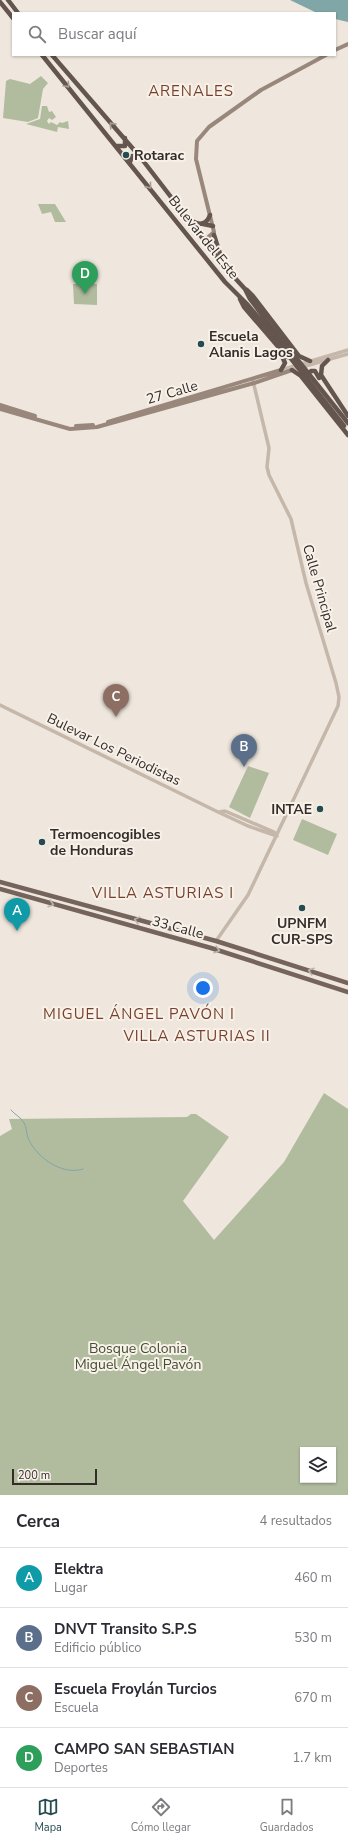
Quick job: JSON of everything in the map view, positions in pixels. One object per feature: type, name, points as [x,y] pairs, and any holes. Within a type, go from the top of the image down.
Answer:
[{"type":"highway","points":[[8,0],[17,12]]},
{"type":"highway","points":[[0,2],[12,17]]},
{"type":"highway","name":"Bulevar del Este","points":[[43,56],[130,162],[225,282],[265,321]]},
{"type":"highway","name":"Bulevar del Este","points":[[53,56],[142,158],[224,266],[245,289],[265,321],[347,424],[348,433]]},
{"type":"highway","points":[[117,146],[125,146],[125,138]]},
{"type":"highway","points":[[130,162],[132,156],[142,158]]},
{"type":"highway","points":[[188,219],[196,224],[202,224],[208,221],[210,215]]},
{"type":"highway","points":[[202,224],[214,231],[224,266]]},
{"type":"highway","points":[[200,251],[207,242]]},
{"type":"highway","points":[[245,289],[253,296],[294,350],[303,359],[310,361]]},
{"type":"highway","points":[[240,298],[244,307],[288,358],[293,356],[294,350]]},
{"type":"highway","points":[[275,344],[286,361],[281,370]]},
{"type":"highway","points":[[328,360],[322,366],[321,375],[348,416]]},
{"type":"highway","points":[[292,370],[298,373],[348,433]]},
{"type":"highway","points":[[308,385],[306,375],[311,371],[316,372],[320,380],[338,401]]},
{"type":"main road","points":[[336,50],[348,44]]},
{"type":"main road","points":[[207,242],[212,240],[214,231],[196,159],[196,146],[201,135],[209,127],[261,90],[324,56]]},
{"type":"main road","name":"27 Calle","points":[[253,381],[281,370]]},
{"type":"main road","name":"27 Calle","points":[[0,405],[70,426],[97,425],[292,370]]},
{"type":"main road","points":[[0,408],[70,429],[97,428],[253,381]]},
{"type":"main road","name":"33 Calle","points":[[0,882],[216,941],[348,983]]},
{"type":"main road","name":"33 Calle","points":[[0,889],[211,948],[348,992]]},
{"type":"street","name":"27 Calle","points":[[281,370],[348,350]]},
{"type":"street","name":"27 Calle","points":[[292,370],[348,354]]},
{"type":"street","name":"Calle Principal","points":[[216,941],[244,902],[252,887],[338,706],[339,696],[306,583],[290,519],[267,467],[269,448],[253,381]]},
{"type":"street","name":"Bulevar Los Periodistas","points":[[0,705],[218,812],[225,811],[274,832],[277,836]]},
{"type":"green space","points":[[41,76],[48,83],[43,89],[38,118],[28,122],[3,118],[6,81],[10,79],[30,84]]},
{"type":"green space","points":[[42,106],[47,106],[49,112],[52,111],[56,117],[52,120],[49,118],[47,121],[49,124],[51,122],[57,125],[60,122],[62,123],[68,121],[69,129],[58,127],[57,132],[26,124],[40,119]]},
{"type":"green space","points":[[38,204],[55,204],[66,222],[55,222],[51,212],[42,214]]},
{"type":"green space","points":[[73,284],[97,284],[97,305],[74,304]]},
{"type":"green space","points":[[248,766],[269,773],[250,818],[229,807]]},
{"type":"green space","points":[[302,819],[337,834],[328,855],[293,840]]},
{"type":"green space","name":"Bosque Colonia Miguel Ángel Pavón","points":[[324,1093],[348,1109],[348,1495],[0,1495],[0,1136],[12,1129],[9,1119],[187,1117],[191,1114],[196,1114],[229,1137],[183,1201],[214,1240],[284,1162]]},
{"type":"water","points":[[290,0],[348,0],[348,22],[336,19],[336,12],[315,12]]},
{"type":"waterway","points":[[11,1110],[23,1121],[26,1126],[28,1138],[43,1158],[58,1167],[67,1170],[83,1169]]},
{"type":"place","name":"Rotarac","points":[[126,155]]},
{"type":"place","name":"CAMPO SAN SEBASTIAN","points":[[85,294]]},
{"type":"place","name":"Escuela Alanis Lagos","points":[[201,344]]},
{"type":"place","name":"Escuela Froylán Turcios","points":[[116,717]]},
{"type":"place","name":"DNVT Transito S.P.S","points":[[244,767]]},
{"type":"place","name":"INTAE","points":[[320,809]]},
{"type":"place","name":"Termoencogibles de Honduras","points":[[42,842]]},
{"type":"place","name":"UPNFM CUR-SPS","points":[[302,908]]},
{"type":"place","name":"Elektra","points":[[17,931]]},
{"type":"district","name":"ARENALES","points":[[191,91]]},
{"type":"district","name":"VILLA ASTURIAS I","points":[[163,893]]},
{"type":"district","name":"MIGUEL ÁNGEL PAVÓN I","points":[[139,1014]]},
{"type":"district","name":"VILLA ASTURIAS II","points":[[197,1036]]}]
